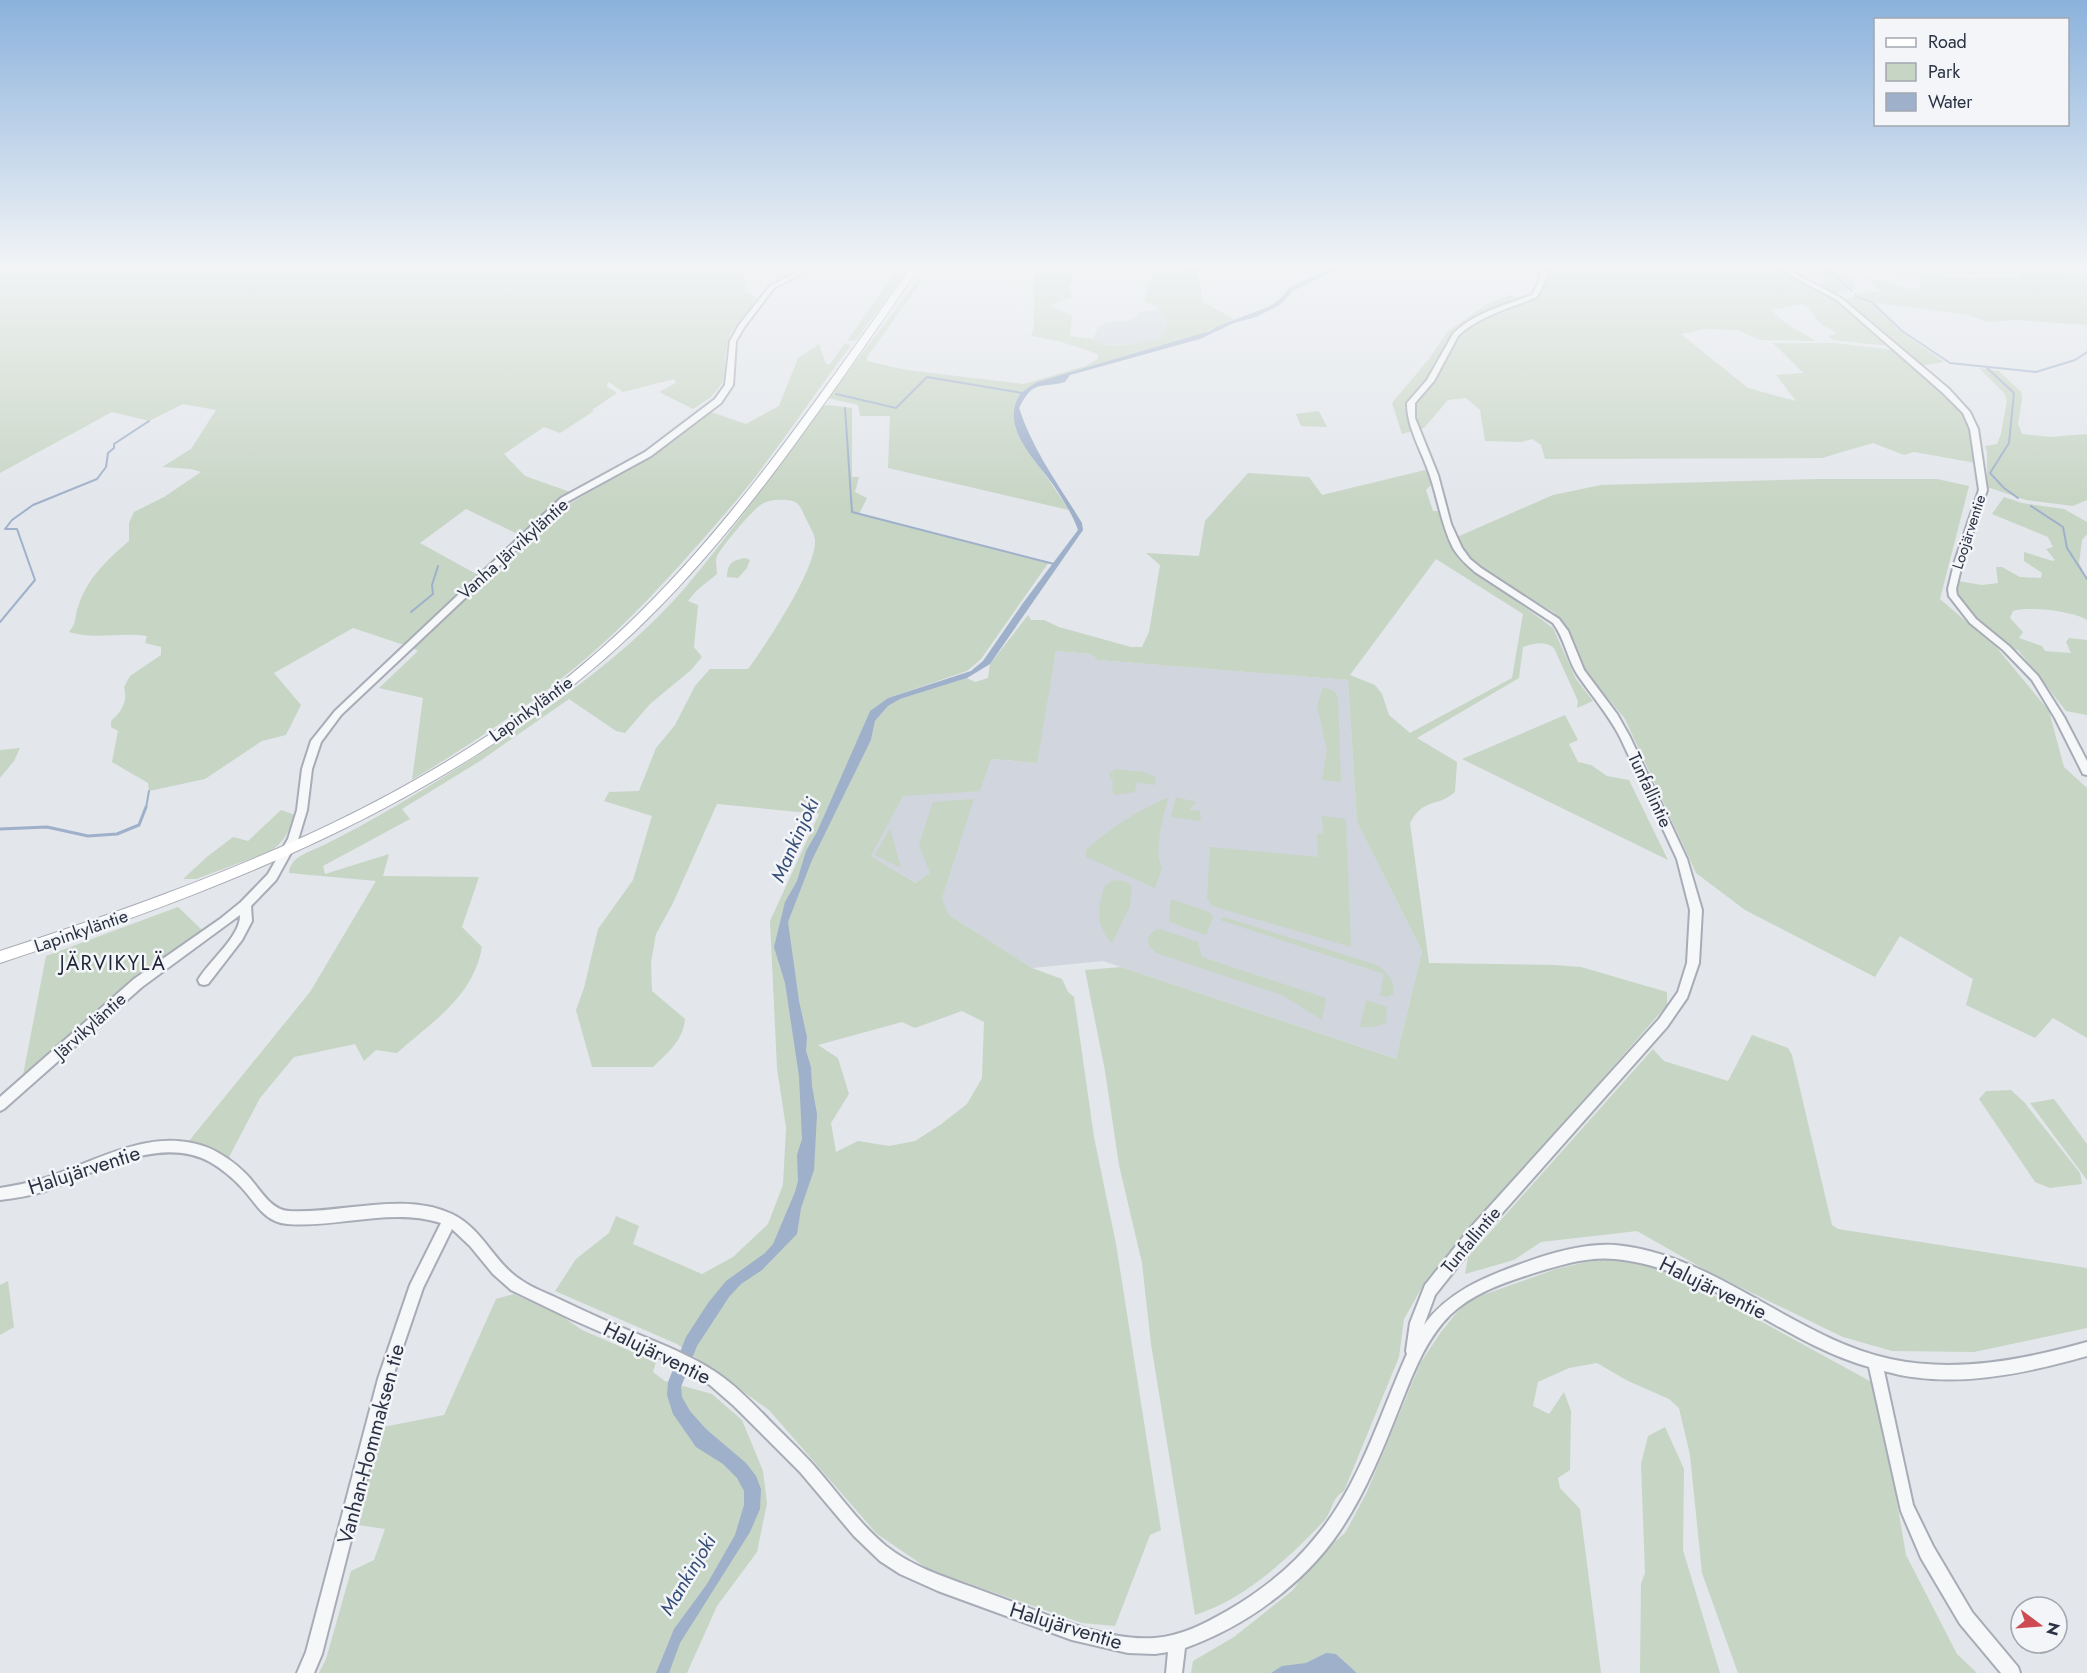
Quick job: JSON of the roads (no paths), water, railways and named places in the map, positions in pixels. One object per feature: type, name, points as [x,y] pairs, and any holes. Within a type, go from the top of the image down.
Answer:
[{"type":"main road","name":"Lapinkyläntie","points":[[0,957],[180,897],[286,853],[373,810],[469,754],[563,687],[629,630],[697,559],[747,498],[858,346]]},
{"type":"street","name":"Vanha Järvikyläntie","points":[[286,853],[298,825],[307,769],[316,741],[338,713],[564,500],[648,453],[718,401],[729,385],[733,346]]},
{"type":"street","name":"Tunfallintie","points":[[1412,1357],[1417,1323],[1430,1290],[1476,1232],[1663,1023],[1683,994],[1693,963],[1696,940],[1696,910],[1682,859],[1614,716],[1580,671],[1565,633],[1557,621],[1467,561],[1458,549],[1447,524],[1434,475],[1411,418],[1411,403],[1437,371],[1449,346]]},
{"type":"street","name":"Loojärventie","points":[[1891,346],[1946,391],[1966,412],[1974,429],[1983,490],[1958,564],[1952,589],[1953,596],[1962,611],[2006,648],[2035,678],[2059,717],[2087,771]]},
{"type":"street","name":"Järvikyläntie","points":[[0,1105],[138,983],[245,905],[272,877],[286,853]]},
{"type":"street","points":[[204,980],[238,937],[246,921],[245,905]]},
{"type":"street","name":"Halujärventie","points":[[0,1194],[31,1190],[116,1158],[148,1149],[181,1148],[208,1154],[230,1166],[268,1211],[277,1216],[332,1217],[418,1211],[434,1213],[450,1220],[470,1236],[496,1269],[516,1285],[708,1375],[743,1404],[811,1473],[855,1527],[890,1559],[918,1575],[1053,1626],[1124,1644],[1151,1648],[1177,1644],[1246,1610],[1288,1576],[1331,1530],[1362,1478],[1412,1357],[1435,1321],[1453,1302],[1490,1282],[1562,1259],[1601,1251],[1623,1252],[1653,1258],[1693,1274],[1816,1338],[1875,1362],[1943,1374],[1996,1369],[2051,1360],[2087,1349]]},
{"type":"street","name":"Vanhan-Hommaksen tie","points":[[305,1673],[314,1654],[385,1379],[417,1285],[450,1220]]},
{"type":"street","points":[[1875,1362],[1906,1506],[1927,1552],[1966,1618],[2012,1673]]},
{"type":"street","points":[[1174,1673],[1177,1644]]},
{"type":"water","points":[[1159,346],[1174,346],[1070,375],[1065,382],[1033,389],[1024,399],[1019,408],[1025,424],[1039,453],[1082,523],[1083,530],[990,664],[967,678],[900,699],[888,706],[875,721],[871,740],[812,860],[788,922],[817,1114],[814,1170],[801,1208],[797,1234],[762,1270],[741,1284],[729,1297],[697,1346],[681,1387],[682,1397],[690,1411],[706,1429],[746,1463],[756,1476],[761,1489],[760,1509],[750,1532],[680,1643],[669,1673],[656,1673],[674,1629],[707,1584],[735,1535],[744,1505],[744,1491],[737,1478],[723,1464],[696,1447],[673,1414],[667,1395],[668,1382],[686,1337],[708,1303],[726,1281],[765,1253],[773,1244],[798,1181],[797,1155],[802,1139],[799,1076],[785,983],[774,947],[785,902],[797,881],[806,851],[817,832],[870,711],[888,698],[971,671],[983,661],[1078,530],[1071,513],[1025,446],[1015,424],[1014,412],[1018,397],[1037,382]]},
{"type":"water","points":[[1326,1653],[1336,1654],[1357,1673],[1271,1673],[1282,1666],[1306,1663]]},
{"type":"waterway","points":[[1925,346],[1950,363],[2036,372],[2075,360],[2087,352]]},
{"type":"waterway","points":[[1987,368],[2014,393],[2009,443],[1990,473],[2004,488],[2018,498]]},
{"type":"waterway","points":[[836,394],[896,408],[927,377],[1022,393]]},
{"type":"waterway","points":[[845,408],[852,512],[1054,564]]},
{"type":"waterway","points":[[0,622],[35,580],[17,529],[5,529],[12,520],[33,505],[97,479],[106,467],[108,453],[114,448],[114,444],[149,421]]},
{"type":"waterway","points":[[2031,506],[2063,527],[2067,548],[2087,579]]},
{"type":"waterway","points":[[411,612],[433,594],[432,585],[438,566]]},
{"type":"waterway","points":[[146,808],[149,791]]},
{"type":"waterway","points":[[0,829],[47,827],[88,836],[117,834],[139,825],[146,807]]},
{"type":"district","name":"JÄRVIKYLÄ","points":[[113,963]]},
{"type":"water label","name":"Mankinjoki","points":[[795,840]]},
{"type":"water label","name":"Mankinjoki","points":[[688,1575]]}]
